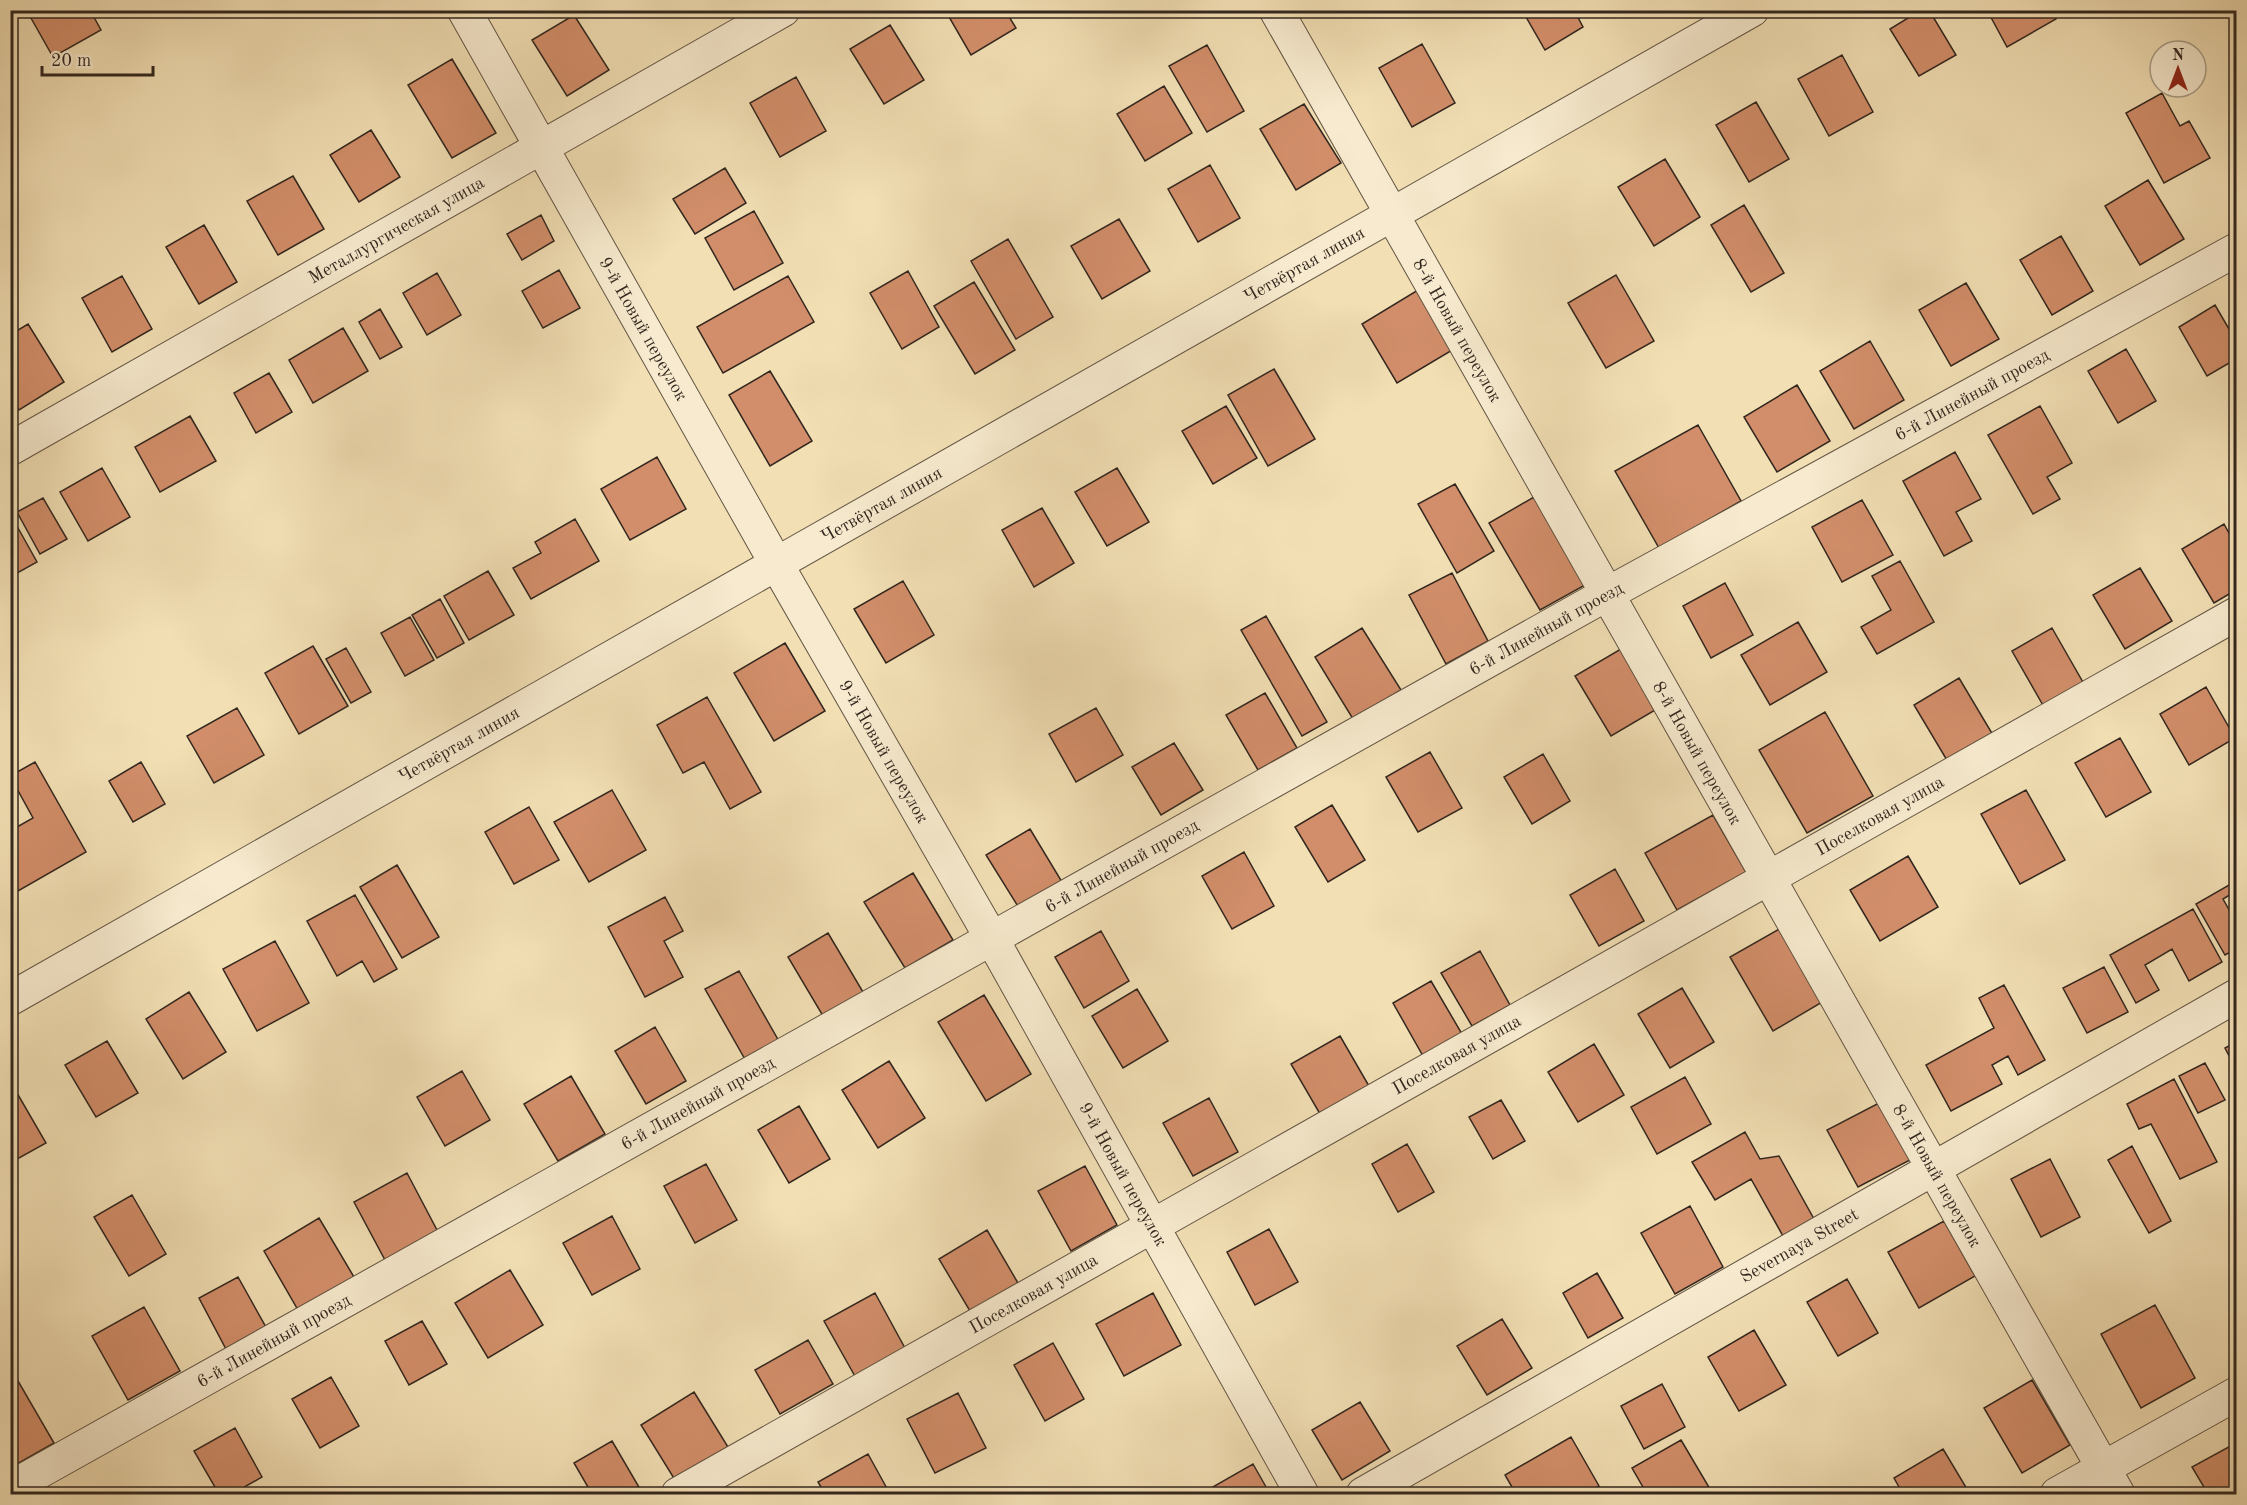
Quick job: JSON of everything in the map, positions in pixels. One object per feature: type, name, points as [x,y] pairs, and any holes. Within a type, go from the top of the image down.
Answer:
[{"type":"street","name":"9-й Новый переулок","points":[[464,10],[777,565],[992,939],[1302,1494]]},
{"type":"street","name":"Металлургическая улица","points":[[10,449],[783,10]]},
{"type":"street","name":"8-й Новый переулок","points":[[1276,10],[2110,1481]]},
{"type":"street","name":"Четвёртая линия","points":[[10,999],[1752,10]]},
{"type":"street","name":"6-й Линейный проезд","points":[[10,1488],[1607,594],[2236,250]]},
{"type":"street","name":"Поселковая улица","points":[[678,1494],[2236,614]]},
{"type":"street","name":"Severnaya Street","points":[[1363,1494],[2236,996]]},
{"type":"street","points":[[2056,1494],[2110,1481],[2236,1394]]},
{"type":"building","points":[[90,10],[101,30],[53,57],[27,11]]},
{"type":"building","points":[[945,10],[1005,10],[1016,28],[971,55]]},
{"type":"building","points":[[1522,10],[1574,10],[1583,27],[1545,50]]},
{"type":"building","points":[[1921,10],[1929,10],[1956,55],[1919,76],[1890,29]]},
{"type":"building","points":[[1987,10],[2052,10],[2056,19],[2007,47]]},
{"type":"building","points":[[574,15],[609,70],[567,96],[532,40]]},
{"type":"building","points":[[890,25],[924,80],[884,104],[850,49]]},
{"type":"building","points":[[1422,44],[1455,103],[1412,127],[1379,68]]},
{"type":"building","points":[[1207,45],[1244,111],[1207,132],[1169,66]]},
{"type":"building","points":[[1842,55],[1873,112],[1829,136],[1798,79]]},
{"type":"building","points":[[452,59],[496,133],[452,158],[408,85]]},
{"type":"building","points":[[796,77],[826,131],[780,157],[750,103]]},
{"type":"building","points":[[1164,86],[1192,133],[1145,161],[1117,114]]},
{"type":"building","points":[[2151,99],[2165,99],[2180,126],[2189,121],[2210,158],[2164,183],[2126,113]]},
{"type":"building","points":[[1756,102],[1789,159],[1749,182],[1716,125]]},
{"type":"building","points":[[1304,104],[1341,163],[1296,190],[1260,129]]},
{"type":"building","points":[[371,130],[400,177],[359,202],[330,155]]},
{"type":"building","points":[[1665,159],[1700,217],[1654,246],[1618,187]]},
{"type":"building","points":[[1210,165],[1240,218],[1198,242],[1168,189]]},
{"type":"building","points":[[725,168],[746,203],[695,234],[673,199]]},
{"type":"building","points":[[293,176],[324,229],[278,255],[247,201]]},
{"type":"building","points":[[2148,180],[2184,239],[2140,265],[2105,206]]},
{"type":"building","points":[[1744,205],[1784,273],[1751,292],[1711,225]]},
{"type":"building","points":[[754,211],[783,263],[734,290],[705,238]]},
{"type":"building","points":[[541,215],[554,241],[522,260],[507,234]]},
{"type":"building","points":[[1119,219],[1150,271],[1102,299],[1071,246]]},
{"type":"building","points":[[204,225],[237,282],[199,304],[166,247]]},
{"type":"building","points":[[2061,236],[2093,291],[2052,315],[2020,260]]},
{"type":"building","points":[[1008,239],[1053,317],[1016,339],[971,261]]},
{"type":"building","points":[[559,270],[580,308],[543,328],[522,291]]},
{"type":"building","points":[[908,271],[939,327],[902,349],[870,293]]},
{"type":"building","points":[[437,273],[461,315],[427,335],[403,293]]},
{"type":"building","points":[[1616,275],[1654,341],[1606,368],[1568,303]]},
{"type":"building","points":[[122,276],[152,329],[112,352],[82,298]]},
{"type":"building","points":[[788,276],[814,322],[723,373],[697,327]]},
{"type":"building","points":[[974,282],[1015,350],[975,374],[934,306]]},
{"type":"building","points":[[1966,283],[1999,339],[1951,366],[1919,310]]},
{"type":"building","points":[[1418,290],[1454,349],[1397,383],[1362,324]]},
{"type":"building","points":[[2215,305],[2236,341],[2236,359],[2207,376],[2179,327]]},
{"type":"building","points":[[380,309],[402,347],[380,359],[359,322]]},
{"type":"building","points":[[28,324],[64,382],[19,410],[10,397],[10,335]]},
{"type":"building","points":[[343,328],[368,371],[313,403],[289,360]]},
{"type":"building","points":[[1870,341],[1904,400],[1854,429],[1820,371]]},
{"type":"building","points":[[2126,349],[2156,401],[2118,423],[2088,371]]},
{"type":"building","points":[[1274,369],[1315,439],[1268,466],[1228,395]]},
{"type":"building","points":[[770,371],[812,441],[770,466],[729,395]]},
{"type":"building","points":[[269,373],[292,412],[256,433],[234,393]]},
{"type":"building","points":[[1797,385],[1830,441],[1777,472],[1744,417]]},
{"type":"building","points":[[1226,406],[1257,458],[1213,484],[1182,431]]},
{"type":"building","points":[[2040,406],[2072,463],[2047,477],[2060,499],[2033,514],[1988,435]]},
{"type":"building","points":[[190,416],[216,461],[160,492],[135,447]]},
{"type":"building","points":[[1698,425],[1741,501],[1659,548],[1615,471]]},
{"type":"building","points":[[1955,452],[1981,499],[1956,512],[1972,541],[1944,556],[1903,481]]},
{"type":"building","points":[[657,457],[686,509],[630,540],[601,489]]},
{"type":"building","points":[[102,468],[130,517],[88,541],[60,492]]},
{"type":"building","points":[[1117,468],[1149,522],[1107,546],[1075,492]]},
{"type":"building","points":[[1455,484],[1494,551],[1457,573],[1418,504]]},
{"type":"building","points":[[1534,497],[1585,585],[1540,610],[1489,523]]},
{"type":"building","points":[[43,498],[67,539],[40,554],[17,512]]},
{"type":"building","points":[[1862,500],[1893,555],[1842,582],[1812,527]]},
{"type":"building","points":[[1042,508],[1074,563],[1034,587],[1002,530]]},
{"type":"building","points":[[13,519],[37,562],[10,577],[10,520]]},
{"type":"building","points":[[575,519],[599,561],[531,599],[513,568],[541,553],[535,542]]},
{"type":"building","points":[[2224,524],[2236,546],[2236,590],[2214,603],[2182,549]]},
{"type":"building","points":[[1900,561],[1934,622],[1877,654],[1861,627],[1891,610],[1872,576]]},
{"type":"building","points":[[2140,568],[2172,621],[2125,649],[2093,595]]},
{"type":"building","points":[[488,571],[514,615],[469,640],[444,596]]},
{"type":"building","points":[[1452,573],[1488,641],[1446,664],[1409,595]]},
{"type":"building","points":[[903,581],[934,635],[886,663],[854,609]]},
{"type":"building","points":[[1725,583],[1753,635],[1711,658],[1683,606]]},
{"type":"building","points":[[440,599],[464,643],[437,658],[412,615]]},
{"type":"building","points":[[1266,616],[1327,722],[1302,736],[1241,630]]},
{"type":"building","points":[[410,617],[434,660],[405,676],[381,633]]},
{"type":"building","points":[[1798,622],[1827,672],[1770,705],[1741,655]]},
{"type":"building","points":[[1362,628],[1401,690],[1353,719],[1315,657]]},
{"type":"building","points":[[2052,628],[2084,684],[2044,707],[2012,651]]},
{"type":"building","points":[[785,643],[825,711],[774,741],[734,673]]},
{"type":"building","points":[[313,646],[348,706],[299,734],[265,673]]},
{"type":"building","points":[[1626,646],[1662,706],[1611,736],[1575,676]]},
{"type":"building","points":[[346,648],[371,692],[351,703],[326,659]]},
{"type":"building","points":[[1959,678],[1993,735],[1948,762],[1914,705]]},
{"type":"building","points":[[2206,687],[2235,738],[2189,765],[2160,714]]},
{"type":"building","points":[[1265,693],[1297,748],[1258,770],[1226,715]]},
{"type":"building","points":[[707,697],[761,792],[730,809],[704,762],[683,773],[657,725]]},
{"type":"building","points":[[237,708],[264,755],[214,783],[187,736]]},
{"type":"building","points":[[1096,708],[1123,755],[1076,782],[1049,734]]},
{"type":"building","points":[[1825,712],[1873,796],[1807,833],[1759,750]]},
{"type":"building","points":[[2120,738],[2151,792],[2106,817],[2075,763]]},
{"type":"building","points":[[1174,743],[1203,790],[1161,815],[1132,767]]},
{"type":"building","points":[[1430,752],[1462,808],[1418,832],[1386,777]]},
{"type":"building","points":[[1543,754],[1570,801],[1532,824],[1504,777]]},
{"type":"building","points":[[35,762],[86,852],[18,891],[10,878],[10,831],[33,818],[10,776]]},
{"type":"building","points":[[141,762],[165,804],[133,822],[109,781]]},
{"type":"building","points":[[612,790],[646,850],[589,882],[554,822]]},
{"type":"building","points":[[2026,790],[2065,860],[2020,884],[1981,814]]},
{"type":"building","points":[[1332,805],[1365,860],[1328,882],[1295,827]]},
{"type":"building","points":[[529,807],[559,860],[514,884],[485,832]]},
{"type":"building","points":[[1713,815],[1746,872],[1677,910],[1645,853]]},
{"type":"building","points":[[1030,829],[1062,882],[1019,908],[986,855]]},
{"type":"building","points":[[1244,852],[1274,906],[1232,929],[1202,876]]},
{"type":"building","points":[[1908,856],[1938,907],[1880,941],[1850,890]]},
{"type":"building","points":[[397,865],[439,937],[402,958],[360,887]]},
{"type":"building","points":[[1615,869],[1644,921],[1599,946],[1570,895]]},
{"type":"building","points":[[913,873],[953,940],[905,968],[864,902]]},
{"type":"building","points":[[2236,881],[2236,891],[2223,899],[2236,922],[2236,949],[2225,955],[2196,904]]},
{"type":"building","points":[[355,895],[397,969],[374,982],[362,961],[337,976],[307,921]]},
{"type":"building","points":[[665,897],[683,931],[664,941],[683,977],[645,997],[608,927]]},
{"type":"building","points":[[2193,909],[2222,962],[2189,981],[2172,949],[2145,965],[2159,990],[2136,1003],[2110,955]]},
{"type":"building","points":[[1781,928],[1824,1001],[1773,1031],[1730,957]]},
{"type":"building","points":[[1101,931],[1129,981],[1084,1008],[1055,957]]},
{"type":"building","points":[[828,933],[863,992],[823,1016],[788,957]]},
{"type":"building","points":[[275,941],[309,1003],[257,1031],[223,969]]},
{"type":"building","points":[[1480,951],[1510,1005],[1472,1026],[1441,973]]},
{"type":"building","points":[[2104,967],[2128,1012],[2087,1033],[2063,988]]},
{"type":"building","points":[[739,971],[780,1043],[746,1061],[705,989]]},
{"type":"building","points":[[1431,981],[1462,1034],[1423,1056],[1393,1003]]},
{"type":"building","points":[[2004,985],[2045,1060],[2018,1075],[2008,1056],[1992,1065],[2002,1084],[1951,1111],[1926,1065],[1994,1028],[1979,998]]},
{"type":"building","points":[[1682,988],[1714,1042],[1670,1068],[1638,1014]]},
{"type":"building","points":[[1137,989],[1168,1041],[1123,1068],[1092,1016]]},
{"type":"building","points":[[189,992],[226,1052],[183,1079],[146,1019]]},
{"type":"building","points":[[984,995],[1031,1074],[986,1101],[938,1022]]},
{"type":"building","points":[[655,1027],[686,1081],[646,1104],[615,1051]]},
{"type":"building","points":[[1340,1036],[1369,1086],[1320,1114],[1291,1064]]},
{"type":"building","points":[[107,1041],[138,1093],[96,1117],[65,1065]]},
{"type":"building","points":[[2236,1042],[2236,1069],[2225,1048]]},
{"type":"building","points":[[1594,1044],[1624,1095],[1578,1122],[1548,1072]]},
{"type":"building","points":[[889,1061],[925,1118],[878,1148],[842,1090]]},
{"type":"building","points":[[2205,1063],[2225,1100],[2198,1113],[2179,1076]]},
{"type":"building","points":[[462,1071],[490,1120],[445,1146],[417,1097]]},
{"type":"building","points":[[571,1076],[605,1134],[558,1161],[524,1104]]},
{"type":"building","points":[[1685,1077],[1711,1124],[1657,1154],[1631,1107]]},
{"type":"building","points":[[2174,1079],[2217,1162],[2180,1179],[2151,1124],[2139,1129],[2127,1104]]},
{"type":"building","points":[[17,1093],[46,1143],[10,1163],[10,1097]]},
{"type":"building","points":[[1209,1098],[1238,1152],[1193,1176],[1163,1123]]},
{"type":"building","points":[[1501,1100],[1525,1141],[1493,1159],[1469,1117]]},
{"type":"building","points":[[1879,1103],[1910,1160],[1858,1187],[1827,1130]]},
{"type":"building","points":[[799,1106],[830,1159],[789,1183],[758,1130]]},
{"type":"building","points":[[1745,1132],[1760,1159],[1779,1156],[1814,1219],[1783,1236],[1751,1179],[1715,1200],[1692,1162]]},
{"type":"building","points":[[1407,1144],[1434,1192],[1398,1212],[1372,1164]]},
{"type":"building","points":[[2132,1146],[2171,1221],[2149,1233],[2108,1160]]},
{"type":"building","points":[[2050,1159],[2080,1217],[2041,1237],[2011,1179]]},
{"type":"building","points":[[706,1164],[737,1220],[695,1243],[664,1186]]},
{"type":"building","points":[[1085,1166],[1117,1225],[1071,1251],[1038,1191]]},
{"type":"building","points":[[407,1173],[438,1232],[385,1260],[354,1202]]},
{"type":"building","points":[[132,1195],[166,1254],[129,1276],[94,1217]]},
{"type":"building","points":[[1690,1206],[1723,1267],[1675,1294],[1641,1233]]},
{"type":"building","points":[[612,1216],[640,1269],[592,1295],[563,1243]]},
{"type":"building","points":[[319,1218],[354,1277],[298,1310],[264,1251]]},
{"type":"building","points":[[1944,1221],[1975,1276],[1919,1308],[1888,1252]]},
{"type":"building","points":[[1269,1229],[1298,1282],[1255,1305],[1227,1252]]},
{"type":"building","points":[[987,1230],[1018,1283],[970,1311],[939,1259]]},
{"type":"building","points":[[510,1270],[543,1325],[488,1358],[455,1303]]},
{"type":"building","points":[[1597,1273],[1623,1318],[1588,1338],[1563,1293]]},
{"type":"building","points":[[238,1277],[267,1329],[227,1351],[199,1298]]},
{"type":"building","points":[[1847,1279],[1878,1333],[1838,1356],[1807,1302]]},
{"type":"building","points":[[875,1293],[906,1350],[856,1378],[824,1321]]},
{"type":"building","points":[[1153,1293],[1181,1345],[1124,1376],[1096,1324]]},
{"type":"building","points":[[2155,1305],[2195,1378],[2141,1408],[2101,1334]]},
{"type":"building","points":[[144,1307],[180,1371],[128,1400],[92,1336]]},
{"type":"building","points":[[1502,1319],[1532,1368],[1487,1395],[1457,1346]]},
{"type":"building","points":[[422,1321],[447,1364],[409,1385],[385,1341]]},
{"type":"building","points":[[1754,1330],[1786,1385],[1739,1411],[1708,1357]]},
{"type":"building","points":[[808,1340],[833,1384],[780,1414],[755,1370]]},
{"type":"building","points":[[1053,1343],[1084,1399],[1045,1421],[1014,1365]]},
{"type":"building","points":[[331,1377],[359,1426],[320,1448],[292,1399]]},
{"type":"building","points":[[2032,1380],[2070,1445],[2022,1473],[1984,1408]]},
{"type":"building","points":[[18,1381],[54,1443],[10,1468],[10,1385]]},
{"type":"building","points":[[1662,1384],[1685,1427],[1644,1449],[1621,1406]]},
{"type":"building","points":[[694,1392],[728,1447],[675,1480],[641,1425]]},
{"type":"building","points":[[958,1393],[986,1448],[935,1473],[907,1419]]},
{"type":"building","points":[[1360,1402],[1390,1451],[1342,1480],[1312,1430]]},
{"type":"building","points":[[235,1428],[262,1477],[232,1494],[219,1494],[194,1451]]},
{"type":"building","points":[[1571,1437],[1599,1486],[1585,1494],[1516,1494],[1505,1475]]},
{"type":"building","points":[[1681,1440],[1713,1494],[1647,1494],[1632,1468]]},
{"type":"building","points":[[612,1441],[643,1494],[592,1494],[574,1463]]},
{"type":"building","points":[[2236,1443],[2236,1494],[2208,1494],[2192,1467]]},
{"type":"building","points":[[1943,1449],[1970,1494],[1903,1494],[1894,1478]]},
{"type":"building","points":[[868,1454],[890,1494],[825,1494],[818,1482]]},
{"type":"building","points":[[1253,1464],[1270,1494],[1205,1494],[1204,1492]]}]
